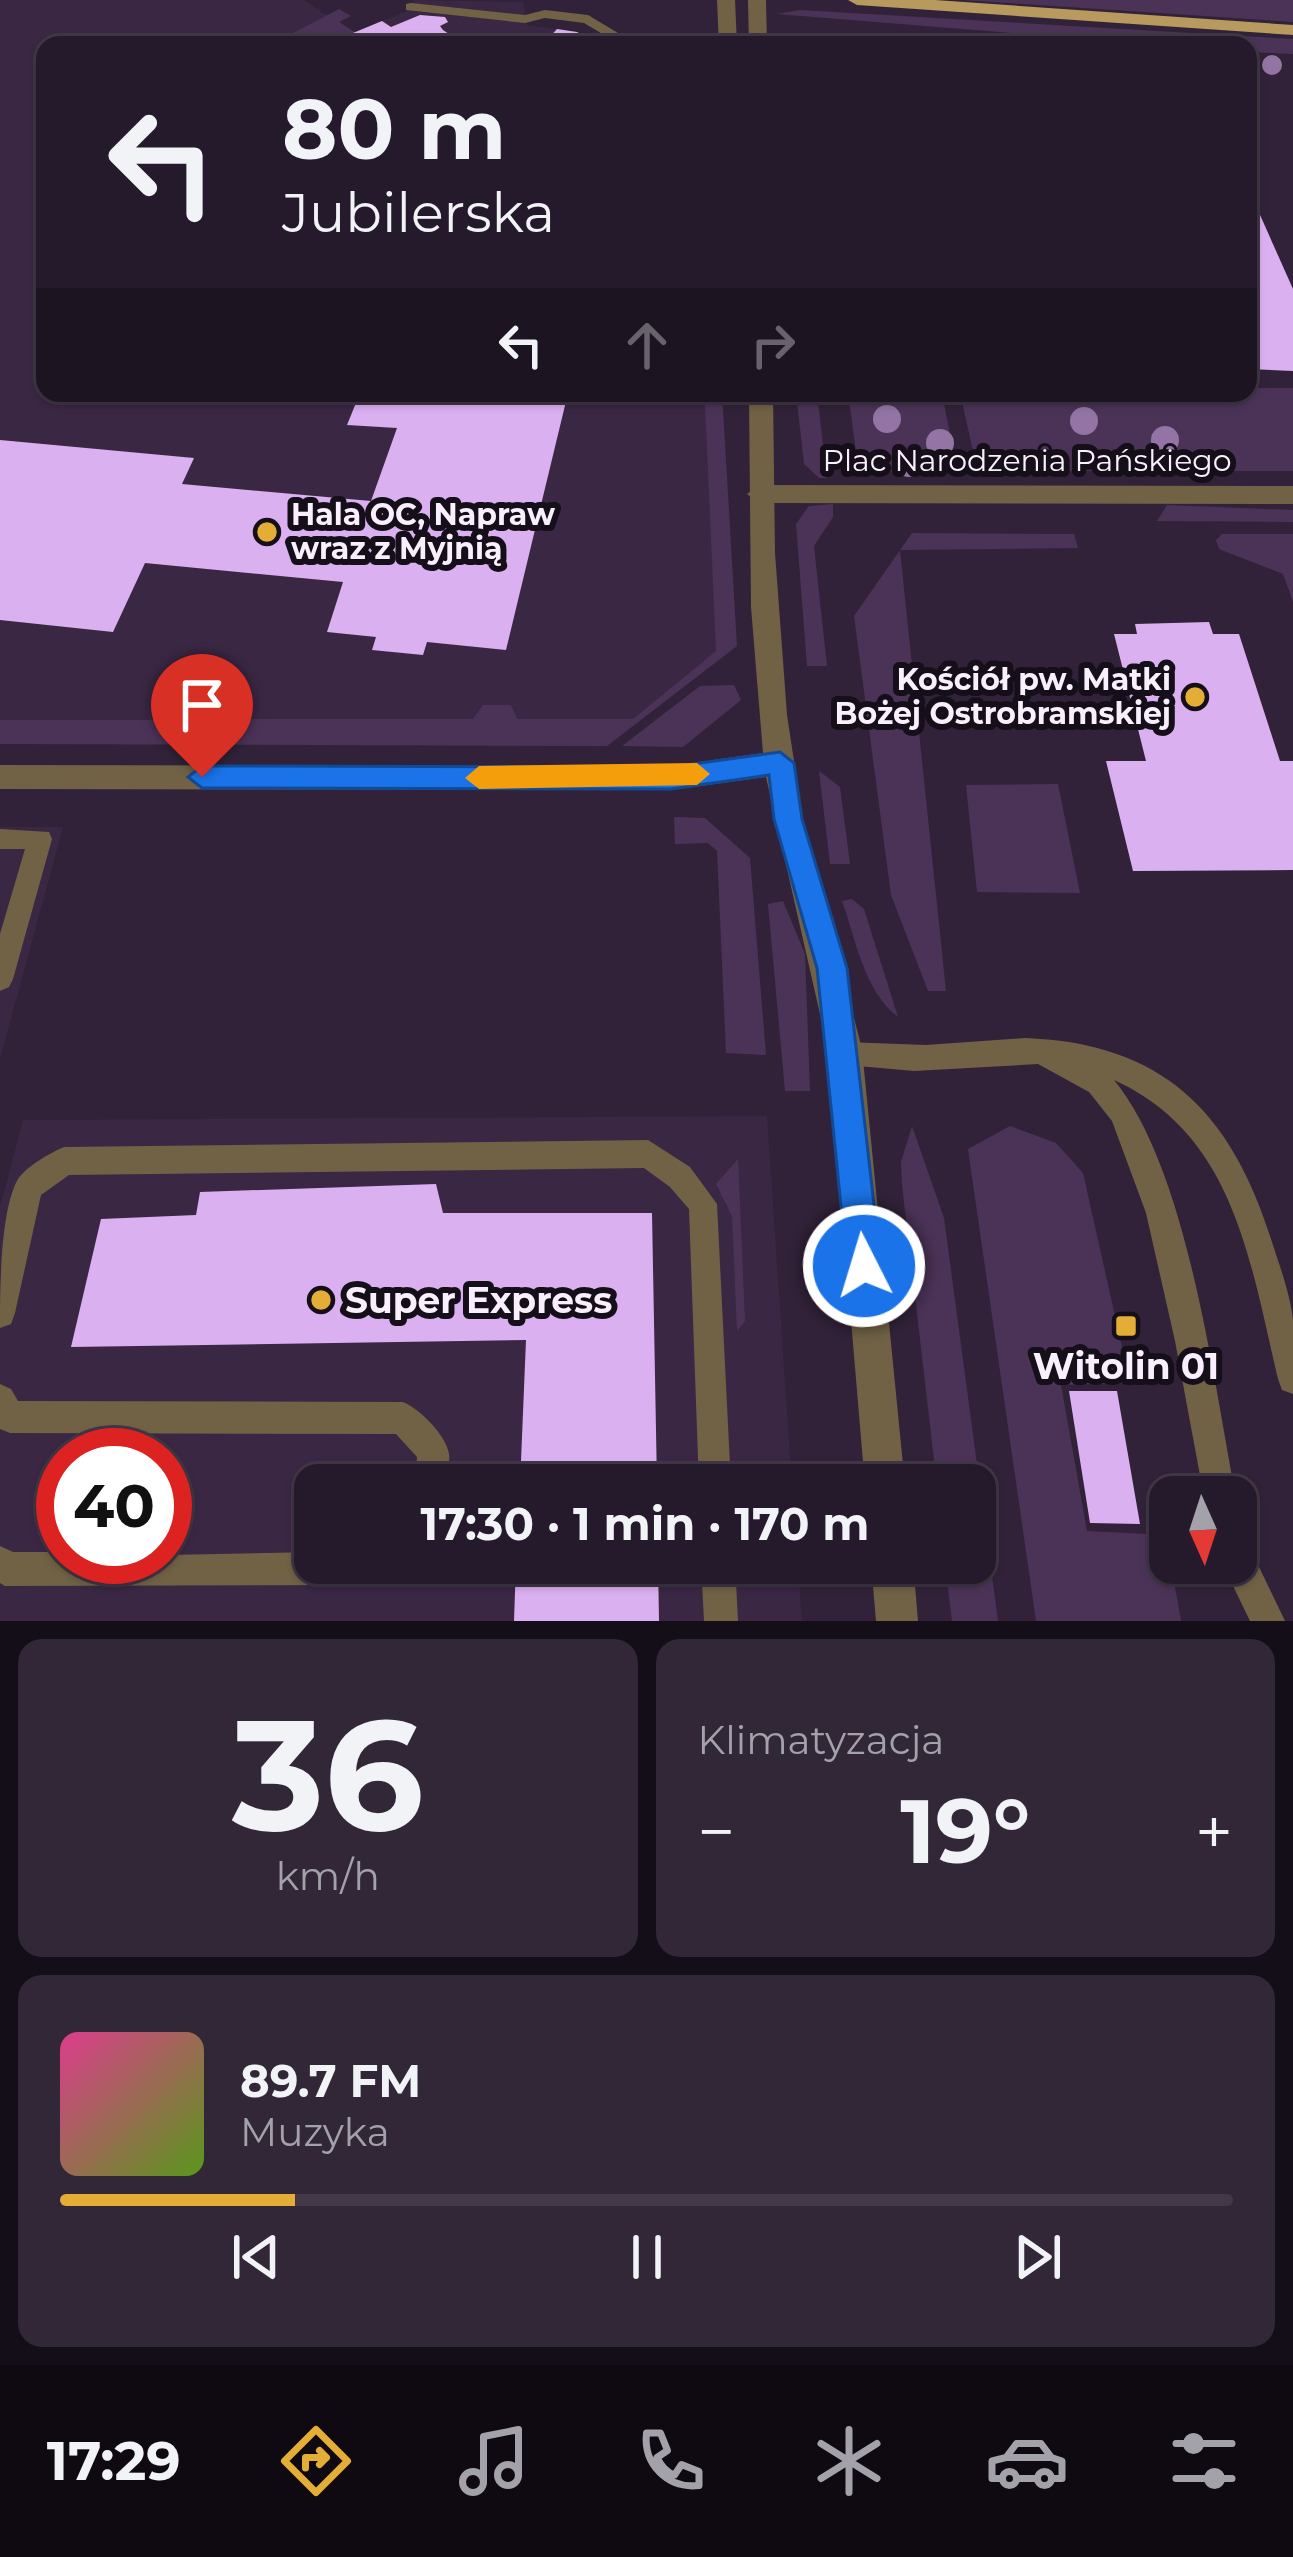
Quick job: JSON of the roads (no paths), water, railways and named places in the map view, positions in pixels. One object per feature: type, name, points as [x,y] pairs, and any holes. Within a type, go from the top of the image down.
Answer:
[{"type":"main road","points":[[857,0],[1293,30]]},
{"type":"street","points":[[726,0],[728,36]]},
{"type":"street","points":[[757,0],[758,36]]},
{"type":"street","points":[[761,402],[760,494],[780,763],[788,819],[832,968],[845,1055],[883,1464]]},
{"type":"street","name":"Plac Narodzenia Pańskiego","points":[[760,494],[1293,495]]},
{"type":"street","points":[[0,777],[671,778],[780,763]]},
{"type":"street","points":[[894,1584],[898,1621]]},
{"type":"lane","points":[[411,7],[526,19],[545,14],[589,19],[616,36]]},
{"type":"lane","points":[[0,839],[40,839],[0,979]]},
{"type":"lane","points":[[845,1055],[1037,1051],[1095,1058],[1141,1076],[1215,1140],[1241,1180],[1293,1378]]},
{"type":"lane","points":[[1037,1051],[1102,1084],[1135,1133],[1155,1193],[1216,1476]]},
{"type":"lane","points":[[0,1313],[29,1187],[64,1161],[648,1154],[680,1177],[703,1204],[714,1464]]},
{"type":"lane","points":[[0,1400],[10,1418],[404,1418],[434,1452],[433,1464]]},
{"type":"lane","points":[[0,1563],[5,1569],[294,1568]]},
{"type":"lane","points":[[719,1584],[721,1621]]},
{"type":"lane","points":[[1250,1584],[1268,1621]]},
{"type":"place","name":"Hala OC, Napraw wraz z Myjnią","points":[[267,532]]},
{"type":"place","name":"Kościół pw. Matki Bożej Ostrobramskiej","points":[[1195,697]]},
{"type":"place","name":"Super Express","points":[[321,1300]]},
{"type":"place","name":"Witolin 01","points":[[1126,1326]]}]
